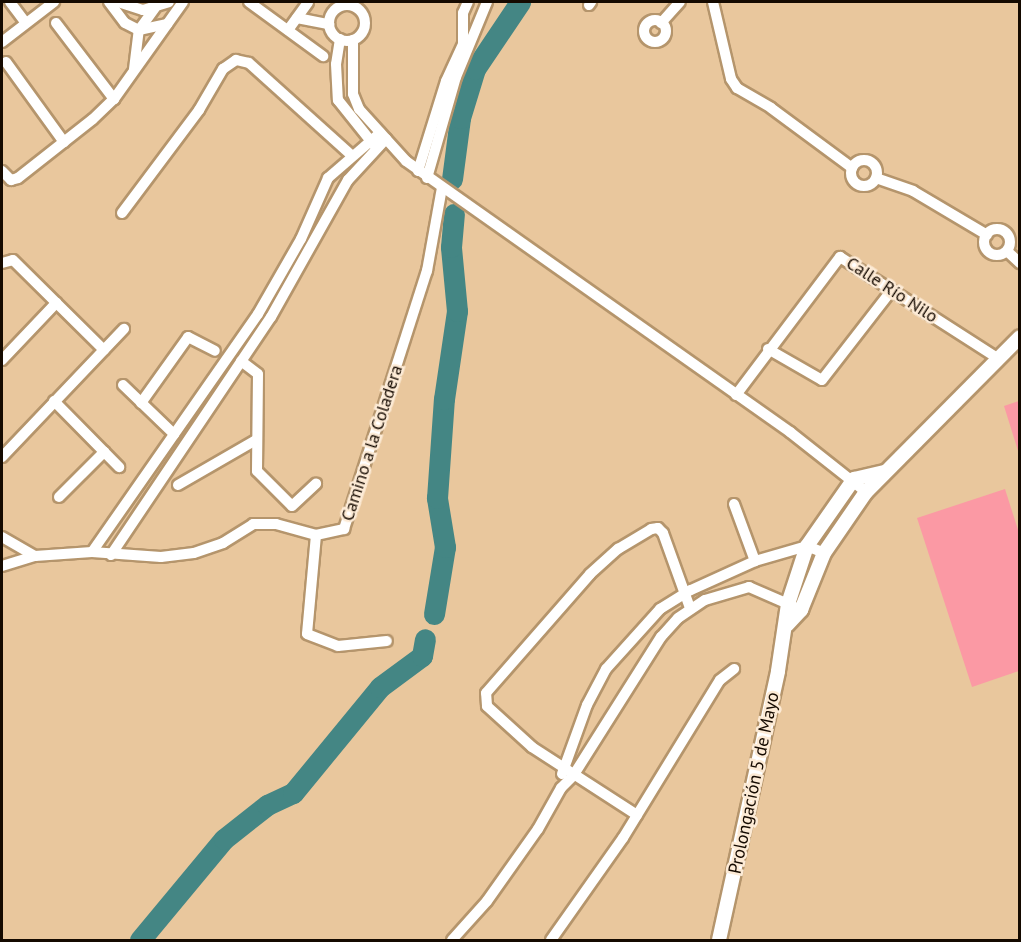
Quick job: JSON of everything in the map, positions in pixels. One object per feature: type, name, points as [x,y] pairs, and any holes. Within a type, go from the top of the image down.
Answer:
[{"type":"street","points":[[10,2],[26,23]]},
{"type":"street","points":[[2,42],[54,2]]},
{"type":"street","points":[[108,2],[125,23],[139,30],[168,24]]},
{"type":"street","points":[[118,2],[143,10],[169,2]]},
{"type":"street","points":[[2,171],[11,180],[18,178],[114,99],[183,2]]},
{"type":"street","points":[[249,2],[323,56]]},
{"type":"street","points":[[288,30],[308,2]]},
{"type":"street","points":[[423,174],[446,81],[463,44],[463,13],[468,2]]},
{"type":"street","points":[[423,174],[456,77],[487,2]]},
{"type":"street","points":[[661,23],[680,2]]},
{"type":"street","points":[[329,24],[334,11],[347,3],[360,6],[365,23],[353,40],[353,94],[394,150],[441,188],[854,479],[866,492]]},
{"type":"street","points":[[712,3],[730,79],[737,88],[771,108],[852,168]]},
{"type":"street","points":[[134,70],[139,30],[155,8]]},
{"type":"street","points":[[297,18],[329,24],[340,39],[336,64],[338,100],[373,144],[394,150]]},
{"type":"street","points":[[56,23],[114,99]]},
{"type":"street","points":[[340,39],[353,40]]},
{"type":"street","points":[[122,213],[199,110],[223,69],[236,60],[249,63],[351,155]]},
{"type":"street","points":[[6,62],[64,142]]},
{"type":"street","points":[[92,552],[258,314],[301,238],[328,178],[351,155],[383,136]]},
{"type":"street","points":[[111,555],[287,291],[348,180],[373,144]]},
{"type":"street","points":[[860,160],[870,161],[876,168],[876,178],[869,185],[859,185],[852,178],[852,168],[860,160]]},
{"type":"street","points":[[876,178],[913,191],[987,235]]},
{"type":"street","name":"Camino a la Coladera","points":[[2,566],[35,556],[92,552],[161,557],[194,553],[223,543],[242,528],[259,524],[276,524],[316,535],[344,529],[427,271],[441,188]]},
{"type":"street","points":[[993,230],[1003,230],[1010,242],[1007,251],[998,255],[988,251],[984,242],[987,235],[993,230]]},
{"type":"street","points":[[301,238],[311,244]]},
{"type":"street","points":[[1007,251],[1020,263]]},
{"type":"street","name":"Calle Río Nilo","points":[[736,395],[835,259],[844,258],[891,291],[999,359]]},
{"type":"street","points":[[2,263],[13,260],[104,350]]},
{"type":"street","points":[[768,349],[822,380],[891,291]]},
{"type":"street","points":[[2,360],[56,303]]},
{"type":"street","points":[[2,458],[124,329]]},
{"type":"street","points":[[141,403],[188,337],[215,351]]},
{"type":"street","points":[[787,625],[801,610],[824,554],[866,492],[1020,337]]},
{"type":"street","points":[[242,361],[258,374],[256,440],[258,471],[289,505],[295,505],[316,484]]},
{"type":"street","points":[[123,385],[141,403],[180,451]]},
{"type":"street","points":[[54,401],[119,467]]},
{"type":"street","points":[[178,485],[256,440]]},
{"type":"street","points":[[59,497],[104,452]]},
{"type":"street","points":[[854,479],[885,472]]},
{"type":"street","name":"Prolongación 5 de Mayo","points":[[719,940],[787,625],[788,604],[807,546],[854,479]]},
{"type":"street","points":[[734,504],[755,561]]},
{"type":"street","points":[[637,814],[562,768],[492,711],[487,706],[486,693],[590,574],[618,549],[651,529],[658,528],[663,533],[690,608]]},
{"type":"street","points":[[316,535],[307,634],[338,646],[387,641]]},
{"type":"street","points":[[2,537],[35,556]]},
{"type":"street","points":[[561,788],[562,768],[587,705],[606,669],[660,609],[685,594],[755,561],[807,546],[824,554]]},
{"type":"street","points":[[457,939],[538,829],[561,788],[573,776],[661,637],[690,608],[749,587],[801,610]]},
{"type":"street","points":[[551,940],[637,814],[720,680],[734,669]]},
{"type":"shaded area","points":[[1020,401],[1019,454],[1004,406]]},
{"type":"shaded area","points":[[1005,489],[1019,533],[1019,671],[972,687],[917,518]]},
{"type":"waterway","points":[[452,179],[460,118],[475,69],[520,2]]},
{"type":"waterway","points":[[434,614],[445,547],[437,498],[444,399],[457,311],[451,247],[454,214]]},
{"type":"waterway","points":[[140,940],[224,839],[267,805],[293,793],[380,687],[422,656],[425,639]]}]
